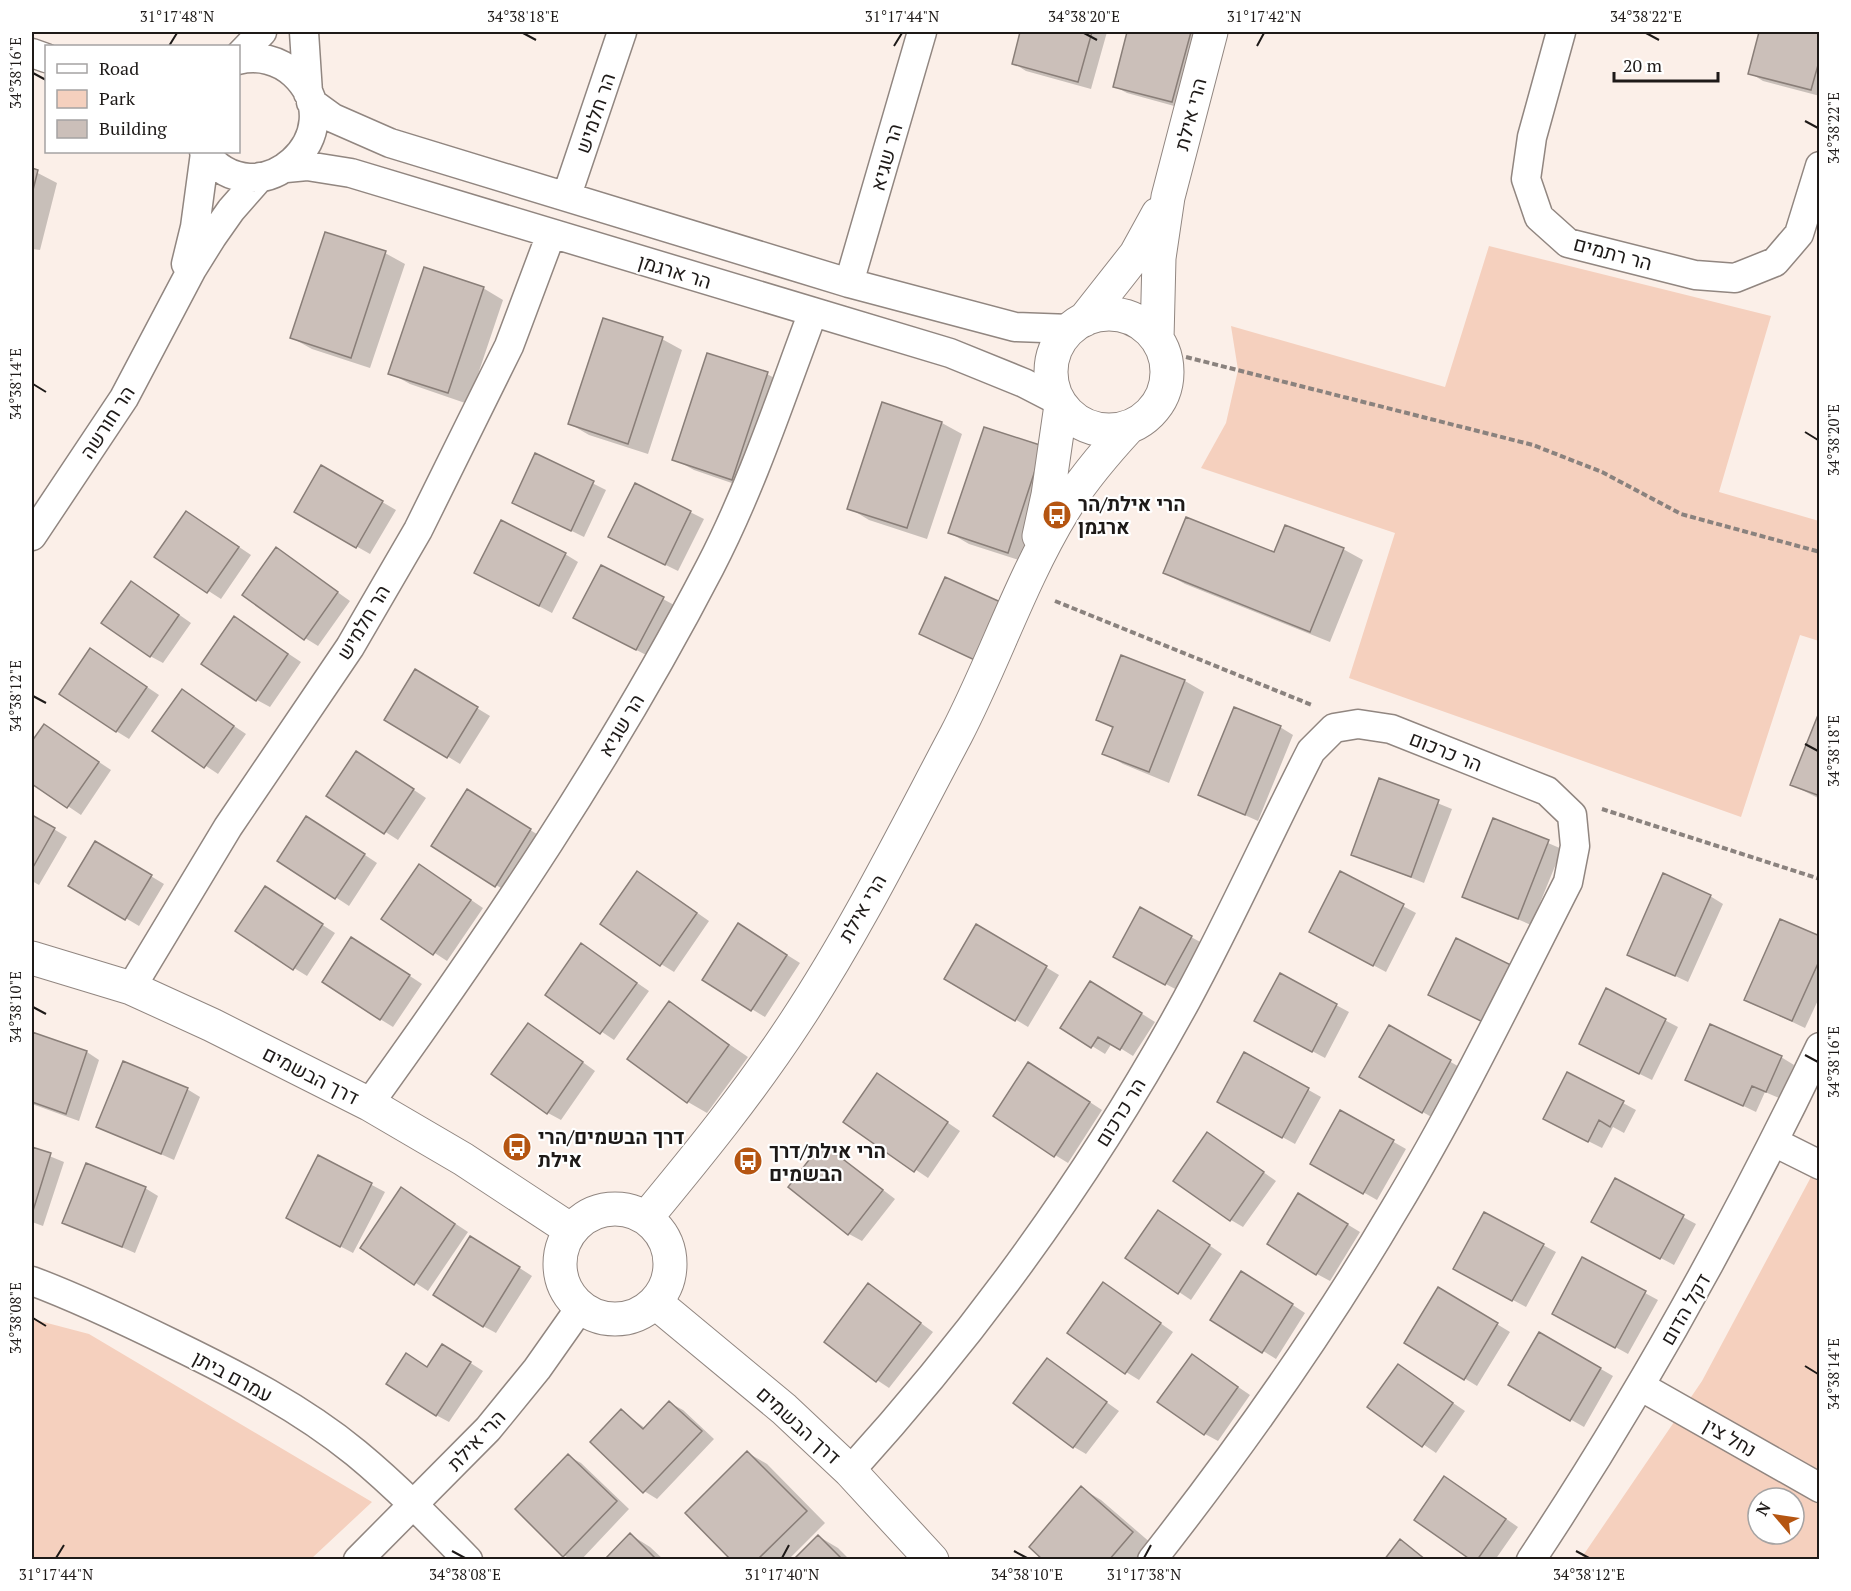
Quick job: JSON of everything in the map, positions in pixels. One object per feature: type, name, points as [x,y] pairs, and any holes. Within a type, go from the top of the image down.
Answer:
[{"type":"street","points":[[240,57],[262,32]]},
{"type":"street","points":[[304,32],[309,97]]},
{"type":"street","name":"הר חלמיש","points":[[567,195],[622,32]]},
{"type":"street","name":"הר שגיא","points":[[849,284],[922,32]]},
{"type":"street","name":"הרי אילת","points":[[1160,345],[1159,258],[1168,197],[1211,32]]},
{"type":"street","name":"הר רתמים","points":[[1561,32],[1532,137],[1526,179],[1539,217],[1568,243],[1695,275],[1735,278],[1775,261],[1799,234],[1820,166]]},
{"type":"street","name":"הר ארגמן","points":[[240,59],[254,58],[282,65],[297,77],[309,97],[333,118],[390,143],[567,195],[849,284],[1016,327],[1078,325]]},
{"type":"street","name":"הר חורשה","points":[[32,536],[124,398],[212,237],[231,210],[273,173],[299,156],[309,140],[313,121],[309,97]]},
{"type":"street","name":"הר חורשה","points":[[174,303],[195,227],[204,153]]},
{"type":"street","name":"הר ארגמן","points":[[205,153],[225,171],[242,177],[307,166],[351,173],[950,353],[1006,375],[1059,402]]},
{"type":"street","name":"הרי אילת","points":[[1078,325],[1136,254],[1168,197]]},
{"type":"street","name":"הר חלמיש","points":[[131,988],[228,827],[350,647],[418,530],[509,346],[551,234]]},
{"type":"street","name":"הר שגיא","points":[[369,1104],[448,994],[546,848],[645,686],[711,565],[764,442],[813,312]]},
{"type":"street","points":[[1110,314],[1124,316],[1137,321],[1160,345],[1167,376],[1162,396],[1151,412],[1129,427],[1104,430],[1091,428],[1080,423],[1059,402],[1051,375],[1052,362],[1056,349],[1078,325],[1110,314]]},
{"type":"street","name":"הרי אילת","points":[[1027,579],[1048,495],[1059,402]]},
{"type":"street","name":"הרי אילת","points":[[646,1218],[736,1108],[797,1019],[888,864],[982,684],[1027,579],[1063,511],[1091,470],[1129,427]]},
{"type":"street","name":"הר כרכום","points":[[850,1471],[918,1396],[1069,1191],[1138,1085],[1187,999],[1311,751],[1334,728],[1358,724],[1391,729],[1547,791],[1572,815],[1575,846],[1568,882],[1462,1090],[1394,1211],[1283,1382],[1206,1491],[1152,1560]]},
{"type":"street","name":"דרך הבשמים","points":[[32,958],[131,988],[212,1025],[369,1104],[463,1159],[571,1230]]},
{"type":"street","name":"דקל הדום","points":[[1531,1560],[1640,1386],[1708,1270],[1820,1047]]},
{"type":"street","points":[[1774,1142],[1820,1165]]},
{"type":"street","points":[[606,1209],[634,1212],[646,1218],[664,1238],[670,1264],[669,1278],[656,1302],[636,1316],[613,1320],[601,1319],[580,1308],[572,1299],[560,1277],[560,1252],[571,1230],[593,1213],[606,1209]]},
{"type":"street","name":"עמרם ביתן","points":[[32,1281],[83,1300],[242,1377],[307,1418],[355,1452],[414,1505],[468,1560]]},
{"type":"street","name":"דרך הבשמים","points":[[656,1302],[783,1409],[850,1471],[932,1560]]},
{"type":"street","name":"הרי אילת","points":[[358,1560],[488,1429],[537,1369],[580,1308]]},
{"type":"street","name":"נחל צין","points":[[1640,1386],[1820,1488]]},
{"type":"path","points":[[1160,345],[1533,445],[1602,472],[1681,514],[1820,552]]},
{"type":"path","points":[[1027,579],[1358,724]]},
{"type":"path","points":[[1547,791],[1820,879]]},
{"type":"green space","points":[[1489,246],[1771,316],[1719,492],[1819,521],[1819,641],[1800,635],[1741,817],[1349,678],[1395,533],[1201,468],[1226,423],[1238,370],[1231,326],[1445,387]]},
{"type":"green space","points":[[1819,1162],[1819,1559],[1580,1560],[1702,1381]]},
{"type":"green space","points":[[32,1319],[89,1334],[372,1502],[311,1559],[32,1559]]},
{"type":"building","points":[[1020,32],[1092,32],[1078,82],[1012,64]]},
{"type":"building","points":[[1127,32],[1191,32],[1172,102],[1113,87]]},
{"type":"building","points":[[1759,32],[1820,32],[1820,58],[1811,90],[1748,74]]},
{"type":"building","points":[[32,168],[38,170],[32,194]]},
{"type":"building","points":[[325,232],[386,251],[351,358],[290,338]]},
{"type":"building","points":[[424,267],[484,287],[448,393],[388,374]]},
{"type":"building","points":[[603,318],[663,337],[628,444],[568,424]]},
{"type":"building","points":[[707,353],[768,372],[732,480],[672,460]]},
{"type":"building","points":[[882,402],[942,422],[907,528],[847,509]]},
{"type":"building","points":[[984,427],[1043,446],[1008,553],[948,533]]},
{"type":"building","points":[[535,453],[594,481],[571,531],[512,503]]},
{"type":"building","points":[[321,465],[383,501],[356,548],[294,512]]},
{"type":"building","points":[[635,483],[691,511],[665,565],[608,537]]},
{"type":"building","points":[[186,511],[239,547],[207,593],[154,557]]},
{"type":"building","points":[[1186,517],[1274,552],[1285,525],[1344,548],[1310,632],[1163,573]]},
{"type":"building","points":[[501,520],[566,553],[539,606],[474,573]]},
{"type":"building","points":[[276,547],[338,592],[304,640],[242,595]]},
{"type":"building","points":[[601,565],[664,597],[636,650],[573,618]]},
{"type":"building","points":[[945,577],[1007,605],[981,663],[919,634]]},
{"type":"building","points":[[131,581],[179,615],[150,657],[101,623]]},
{"type":"building","points":[[234,616],[288,654],[256,701],[201,664]]},
{"type":"building","points":[[90,648],[147,687],[116,732],[59,694]]},
{"type":"building","points":[[1121,655],[1185,680],[1149,772],[1102,754],[1113,727],[1096,720]]},
{"type":"building","points":[[415,669],[478,707],[447,758],[384,720]]},
{"type":"building","points":[[182,689],[234,726],[204,768],[152,731]]},
{"type":"building","points":[[1234,707],[1281,726],[1245,815],[1198,795]]},
{"type":"building","points":[[1820,710],[1820,796],[1790,785]]},
{"type":"building","points":[[44,724],[99,762],[67,808],[32,784],[32,741]]},
{"type":"building","points":[[356,751],[414,789],[384,834],[326,796]]},
{"type":"building","points":[[1379,778],[1439,800],[1411,877],[1351,855]]},
{"type":"building","points":[[467,789],[531,829],[495,887],[431,846]]},
{"type":"building","points":[[32,815],[55,828],[32,869]]},
{"type":"building","points":[[306,816],[365,854],[335,899],[277,861]]},
{"type":"building","points":[[1493,818],[1549,840],[1518,919],[1462,897]]},
{"type":"building","points":[[95,841],[152,875],[125,920],[68,886]]},
{"type":"building","points":[[419,864],[471,900],[433,955],[381,919]]},
{"type":"building","points":[[637,871],[697,913],[660,966],[600,924]]},
{"type":"building","points":[[1340,871],[1404,904],[1373,966],[1309,932]]},
{"type":"building","points":[[1663,873],[1711,895],[1675,976],[1627,955]]},
{"type":"building","points":[[265,886],[323,924],[293,970],[235,931]]},
{"type":"building","points":[[1140,907],[1192,936],[1165,985],[1113,957]]},
{"type":"building","points":[[1780,919],[1820,936],[1820,959],[1792,1021],[1744,1000]]},
{"type":"building","points":[[738,923],[787,955],[751,1011],[702,980]]},
{"type":"building","points":[[976,924],[1047,966],[1015,1021],[944,979]]},
{"type":"building","points":[[351,937],[410,975],[380,1020],[322,982]]},
{"type":"building","points":[[1456,938],[1517,968],[1489,1025],[1428,995]]},
{"type":"building","points":[[581,943],[637,983],[600,1034],[545,995]]},
{"type":"building","points":[[1280,973],[1337,1004],[1312,1052],[1254,1021]]},
{"type":"building","points":[[1090,981],[1142,1013],[1120,1050],[1098,1037],[1091,1048],[1060,1028]]},
{"type":"building","points":[[1606,988],[1666,1019],[1639,1074],[1579,1044]]},
{"type":"building","points":[[669,1001],[729,1045],[687,1103],[627,1059]]},
{"type":"building","points":[[528,1023],[583,1062],[547,1114],[491,1074]]},
{"type":"building","points":[[1710,1024],[1782,1056],[1766,1092],[1752,1086],[1743,1106],[1685,1080]]},
{"type":"building","points":[[1389,1025],[1451,1060],[1422,1113],[1359,1077]]},
{"type":"building","points":[[32,1032],[87,1051],[66,1114],[32,1102]]},
{"type":"building","points":[[1244,1052],[1309,1088],[1282,1138],[1217,1102]]},
{"type":"building","points":[[123,1061],[188,1088],[161,1154],[96,1127]]},
{"type":"building","points":[[1028,1062],[1090,1102],[1054,1157],[993,1116]]},
{"type":"building","points":[[1567,1072],[1624,1101],[1610,1127],[1599,1120],[1588,1142],[1543,1119]]},
{"type":"building","points":[[877,1073],[948,1122],[914,1172],[843,1122]]},
{"type":"building","points":[[1340,1110],[1394,1140],[1363,1194],[1310,1164]]},
{"type":"building","points":[[1207,1132],[1264,1172],[1230,1221],[1173,1181]]},
{"type":"building","points":[[822,1143],[883,1190],[848,1235],[788,1187]]},
{"type":"building","points":[[32,1147],[51,1153],[32,1214]]},
{"type":"building","points":[[318,1155],[372,1183],[340,1247],[286,1218]]},
{"type":"building","points":[[86,1163],[146,1187],[122,1247],[62,1223]]},
{"type":"building","points":[[1615,1178],[1684,1215],[1660,1259],[1591,1222]]},
{"type":"building","points":[[401,1187],[455,1224],[414,1285],[360,1248]]},
{"type":"building","points":[[1298,1193],[1348,1224],[1316,1275],[1267,1244]]},
{"type":"building","points":[[1158,1210],[1210,1245],[1178,1294],[1125,1258]]},
{"type":"building","points":[[1484,1212],[1544,1244],[1512,1301],[1453,1269]]},
{"type":"building","points":[[470,1236],[520,1267],[483,1327],[433,1295]]},
{"type":"building","points":[[1582,1257],[1646,1291],[1615,1348],[1552,1314]]},
{"type":"building","points":[[1241,1271],[1293,1304],[1262,1353],[1210,1320]]},
{"type":"building","points":[[1103,1282],[1161,1323],[1125,1374],[1067,1333]]},
{"type":"building","points":[[868,1283],[921,1323],[876,1382],[824,1342]]},
{"type":"building","points":[[1438,1287],[1498,1323],[1464,1380],[1404,1343]]},
{"type":"building","points":[[1539,1332],[1601,1368],[1570,1421],[1508,1385]]},
{"type":"building","points":[[442,1344],[471,1362],[436,1416],[386,1384],[406,1353],[427,1367]]},
{"type":"building","points":[[1192,1354],[1238,1387],[1204,1435],[1157,1402]]},
{"type":"building","points":[[1047,1358],[1107,1402],[1073,1448],[1013,1403]]},
{"type":"building","points":[[1398,1364],[1453,1403],[1422,1447],[1367,1407]]},
{"type":"building","points":[[669,1401],[702,1431],[643,1493],[590,1442],[621,1409],[643,1429]]},
{"type":"building","points":[[747,1451],[807,1511],[757,1560],[731,1560],[685,1513]]},
{"type":"building","points":[[568,1454],[617,1501],[563,1557],[515,1509]]},
{"type":"building","points":[[1444,1476],[1506,1519],[1477,1560],[1471,1560],[1414,1520]]},
{"type":"building","points":[[1081,1486],[1133,1532],[1109,1560],[1043,1560],[1029,1547]]},
{"type":"building","points":[[630,1533],[657,1560],[604,1560]]},
{"type":"building","points":[[818,1535],[843,1560],[793,1560]]},
{"type":"building","points":[[1400,1539],[1426,1560],[1384,1560]]},
{"type":"place","name":"הרי אילת/הר ארגמן","points":[[1057,515]]},
{"type":"place","name":"דרך הבשמים/הרי אילת","points":[[517,1147]]},
{"type":"place","name":"הרי אילת/דרך הבשמים","points":[[748,1161]]}]
